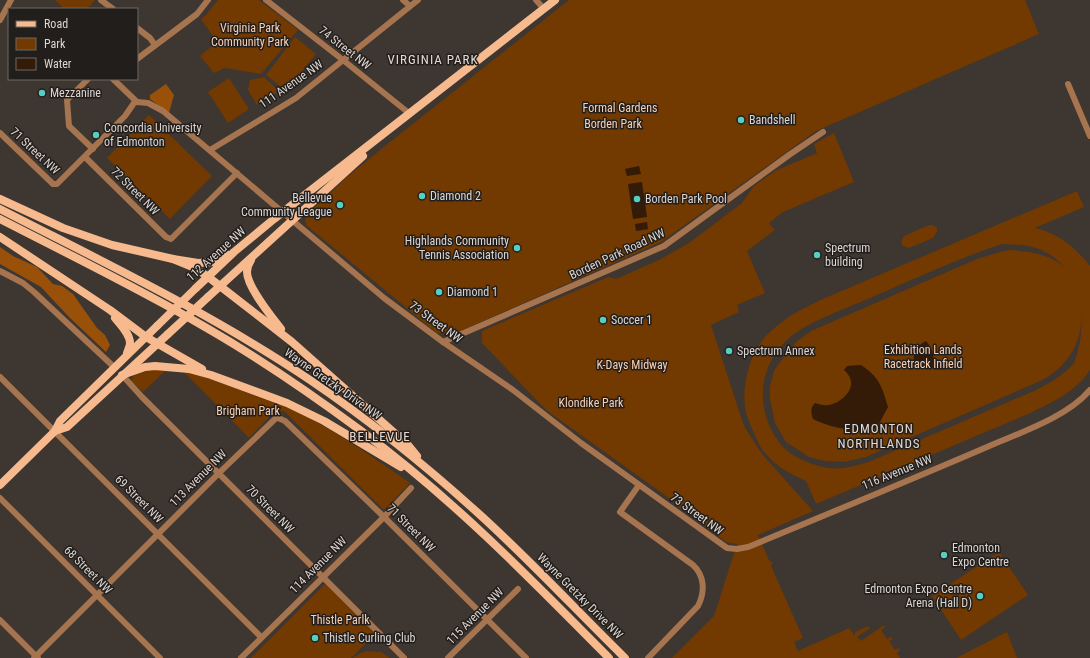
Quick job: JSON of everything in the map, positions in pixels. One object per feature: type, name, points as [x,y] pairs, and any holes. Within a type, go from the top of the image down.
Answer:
[{"type":"main road","name":"112 Avenue NW","points":[[0,485],[55,431],[60,421],[207,276],[283,212],[555,0]]},
{"type":"main road","name":"112 Avenue NW","points":[[55,431],[67,427],[219,286],[410,114]]},
{"type":"main road","points":[[0,199],[63,228],[90,238],[112,245],[173,259],[198,263],[212,262],[249,240]]},
{"type":"main road","name":"Wayne Gretzky Drive NW","points":[[0,209],[208,318],[310,380],[402,448],[434,474],[497,531],[625,658]]},
{"type":"main road","name":"Wayne Gretzky Drive NW","points":[[0,219],[155,299],[238,346],[332,409],[424,480],[477,527],[609,658]]},
{"type":"main road","points":[[0,237],[110,310],[146,337],[211,375]]},
{"type":"main road","points":[[252,257],[247,270],[250,282],[269,315],[292,342]]},
{"type":"main road","points":[[173,259],[195,268],[207,276],[292,342],[408,445],[434,474]]},
{"type":"main road","points":[[103,306],[121,325],[128,337],[130,344],[126,355]]},
{"type":"main road","points":[[122,375],[145,367],[155,366],[189,369],[211,375],[287,403],[324,421],[424,480]]},
{"type":"street","points":[[0,20],[11,0]]},
{"type":"street","points":[[101,0],[112,8]]},
{"type":"street","points":[[138,58],[197,14],[208,0]]},
{"type":"street","name":"74 Street NW","points":[[266,0],[410,114]]},
{"type":"street","points":[[403,0],[410,6]]},
{"type":"street","name":"111 Avenue NW","points":[[210,150],[296,98],[418,0]]},
{"type":"street","points":[[536,0],[544,9]]},
{"type":"street","points":[[138,29],[150,38],[155,45]]},
{"type":"street","points":[[87,80],[67,100],[69,126],[93,149]]},
{"type":"street","points":[[85,157],[125,116],[134,103],[137,102],[114,80]]},
{"type":"street","points":[[1068,84],[1090,136]]},
{"type":"street","name":"73 Street NW","points":[[137,102],[148,103],[163,111],[384,298],[443,342],[513,390],[581,443],[721,545],[732,549]]},
{"type":"street","name":"Borden Park Road NW","points":[[443,342],[664,246],[823,132]]},
{"type":"street","name":"71 Street NW","points":[[0,133],[53,184],[56,185],[85,157]]},
{"type":"street","name":"72 Street NW","points":[[85,157],[166,237],[171,239],[237,173]]},
{"type":"street","points":[[0,271],[22,283],[34,292],[114,367]]},
{"type":"street","name":"70 Street NW","points":[[122,375],[142,397],[404,658]]},
{"type":"street","name":"69 Street NW","points":[[0,377],[261,637]]},
{"type":"street","name":"116 Avenue NW","points":[[732,549],[748,547],[966,456],[1069,409],[1082,399],[1090,390]]},
{"type":"street","name":"71 Street NW","points":[[278,418],[285,421],[526,658]]},
{"type":"street","name":"113 Avenue NW","points":[[36,657],[219,473],[275,419],[278,418]]},
{"type":"street","points":[[639,485],[620,512],[693,565],[701,576],[703,585],[701,600],[698,606],[648,658]]},
{"type":"street","name":"114 Avenue NW","points":[[241,658],[384,517],[411,488]]},
{"type":"street","name":"68 Street NW","points":[[0,498],[160,658]]},
{"type":"street","name":"115 Avenue NW","points":[[448,658],[518,589]]},
{"type":"street","points":[[0,620],[36,657]]},
{"type":"green space","points":[[55,0],[95,0],[88,8],[63,8]]},
{"type":"green space","name":"Virginia Park Community Park","points":[[218,0],[259,0],[298,30],[261,74],[225,68],[214,73],[200,56],[217,42],[201,19]]},
{"type":"green space","name":"Borden Park","points":[[569,0],[1025,0],[1039,34],[816,131],[661,242],[456,333],[437,333],[306,225],[305,220],[307,215],[347,177]]},
{"type":"green space","points":[[295,37],[316,54],[286,91],[266,75]]},
{"type":"green space","points":[[264,77],[277,89],[276,93],[257,105],[248,90],[250,80]]},
{"type":"green space","points":[[229,78],[249,109],[228,123],[208,92]]},
{"type":"green space","points":[[149,115],[212,176],[170,219],[107,158]]},
{"type":"green space","name":"K-Days Midway","points":[[834,133],[854,182],[783,212],[769,223],[775,230],[747,251],[765,293],[737,305],[739,312],[711,325],[744,426],[762,454],[813,511],[758,535],[769,560],[773,563],[771,566],[803,638],[794,642],[798,651],[849,628],[855,636],[855,632],[868,626],[870,628],[857,637],[861,641],[884,625],[885,627],[881,630],[887,639],[891,637],[893,639],[889,641],[895,650],[899,648],[900,650],[897,653],[900,658],[672,658],[714,616],[737,544],[726,542],[662,493],[546,410],[482,343],[482,331],[608,277],[616,279],[659,260],[689,243],[742,203],[754,186],[775,171],[817,153],[814,144]]},
{"type":"green space","points":[[1077,191],[1084,207],[1035,228],[1059,237],[1073,247],[1090,266],[1090,370],[1078,385],[1037,410],[816,504],[806,481],[789,473],[779,466],[770,459],[760,447],[746,414],[744,398],[748,369],[760,343],[779,324],[794,314],[825,298]],"holes":[[[1002,244],[1024,245],[1036,248],[1051,256],[1064,267],[1072,280],[1078,296],[1081,313],[1081,330],[1079,347],[1074,363],[1066,371],[1034,391],[859,465],[841,468],[823,467],[802,460],[783,447],[767,421],[763,392],[769,364],[787,340],[804,328],[825,317],[951,263]]]},
{"type":"green space","points":[[929,225],[933,225],[937,228],[937,232],[933,238],[909,248],[903,246],[901,242],[904,236]]},
{"type":"green space","name":"Exhibition Lands Racetrack Infield","points":[[1010,250],[1031,252],[1052,259],[1066,269],[1076,284],[1081,302],[1082,317],[1080,331],[1076,344],[1062,366],[1051,375],[1038,382],[866,457],[844,462],[825,461],[809,457],[786,442],[775,423],[770,399],[770,387],[774,371],[796,342],[811,331],[977,259]]},
{"type":"green space","name":"Brigham Park","points":[[155,368],[165,368],[183,372],[166,370],[143,392],[131,381],[134,375],[147,371],[147,369]]},
{"type":"green space","name":"Brigham Park","points":[[184,372],[211,379],[261,396],[297,412],[331,430],[410,483],[384,510],[285,412],[277,409],[249,438]]},
{"type":"green space","name":"Edmonton Expo Centre Arena (Hall D)","points":[[999,552],[1028,595],[961,640],[932,596]]},
{"type":"green space","name":"Thistle Parlk","points":[[325,584],[375,634],[351,658],[251,658]]},
{"type":"green space","points":[[1007,632],[1017,658],[956,658]]},
{"type":"green space","points":[[367,651],[381,652],[390,658],[352,658]]},
{"type":"shaded area","points":[[166,84],[174,95],[169,113],[150,99],[150,95]]},
{"type":"shaded area","points":[[0,247],[13,256],[37,267],[53,284],[62,286],[73,294],[97,328],[105,335],[110,345],[106,352],[69,317],[41,287],[0,264]]},
{"type":"water","points":[[639,166],[641,174],[627,176],[625,169]]},
{"type":"water","points":[[642,182],[647,217],[633,219],[628,184]]},
{"type":"water","points":[[647,222],[648,229],[636,231],[635,224]]},
{"type":"water","points":[[926,341],[933,354],[933,368],[914,360],[916,348]]},
{"type":"water","points":[[861,365],[876,378],[884,393],[888,407],[880,422],[873,430],[842,429],[813,419],[811,411],[815,403],[825,405],[832,404],[841,400],[848,393],[851,381],[844,370],[847,366]]},
{"type":"place","name":"Mezzanine","points":[[42,93]]},
{"type":"place","name":"Bandshell","points":[[741,120]]},
{"type":"place","name":"Concordia University of Edmonton","points":[[96,135]]},
{"type":"place","name":"Diamond 2","points":[[422,196]]},
{"type":"place","name":"Borden Park Pool","points":[[637,199]]},
{"type":"place","name":"Bellevue Community League","points":[[340,205]]},
{"type":"place","name":"Highlands Community Tennis Association","points":[[517,248]]},
{"type":"place","name":"Spectrum building","points":[[817,255]]},
{"type":"place","name":"Diamond 1","points":[[439,292]]},
{"type":"place","name":"Soccer 1","points":[[603,320]]},
{"type":"place","name":"Spectrum Annex","points":[[729,351]]},
{"type":"place","name":"Edmonton Expo Centre","points":[[944,555]]},
{"type":"place","name":"Edmonton Expo Centre Arena (Hall D)","points":[[980,596]]},
{"type":"place","name":"Thistle Curling Club","points":[[315,638]]},
{"type":"district","name":"VIRGINIA PARK","points":[[433,59]]},
{"type":"district","name":"BELLEVUE","points":[[380,436]]},
{"type":"district","name":"EDMONTON NORTHLANDS","points":[[879,436]]},
{"type":"park label","name":"Formal Gardens","points":[[620,108]]},
{"type":"park label","name":"Klondike Park","points":[[591,403]]}]
